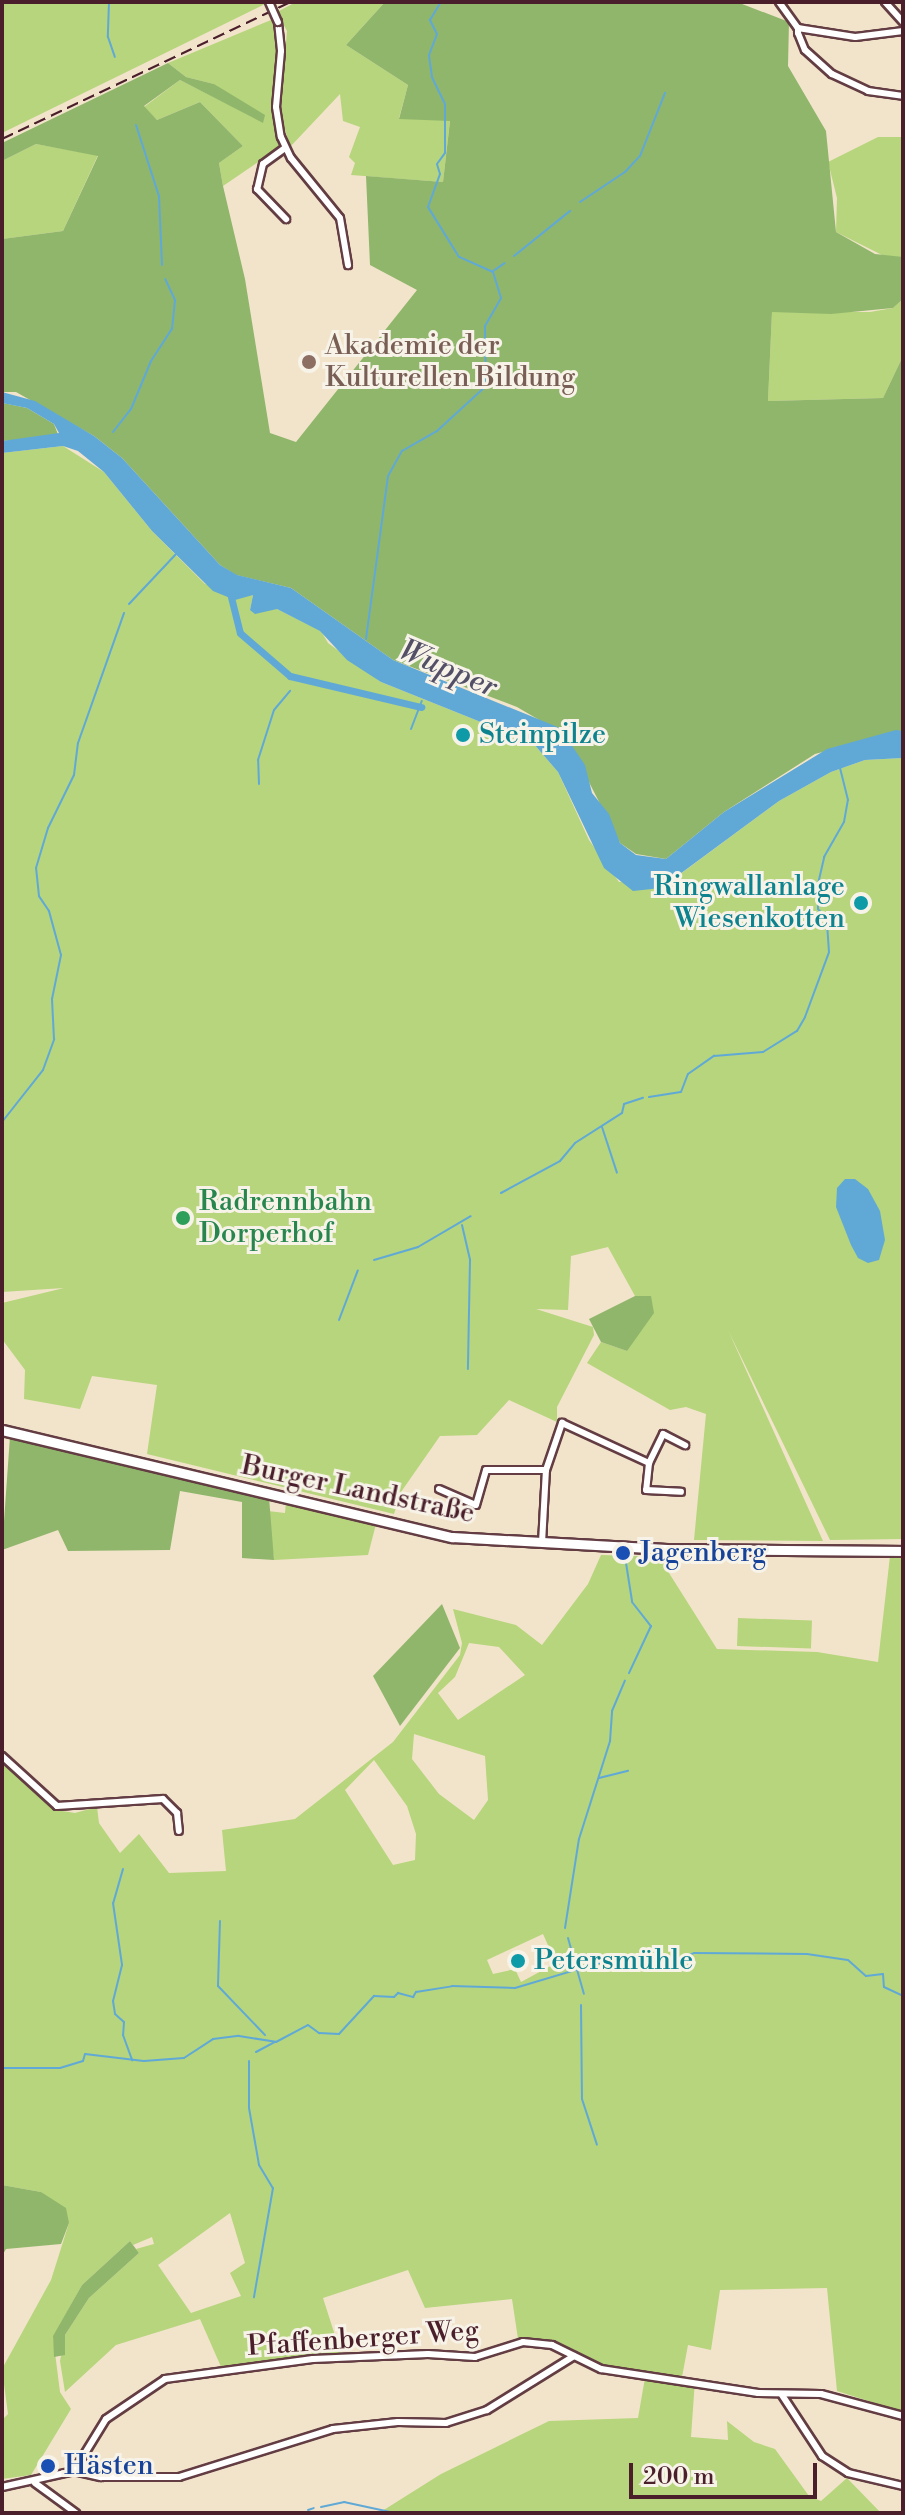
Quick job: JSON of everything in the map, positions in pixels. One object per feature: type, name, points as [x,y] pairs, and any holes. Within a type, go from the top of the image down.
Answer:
[{"type":"main road","name":"Burger Landstraße","points":[[2,1430],[442,1535],[542,1543],[903,1551]]},
{"type":"street","points":[[269,2],[278,22],[281,63],[276,107],[285,148],[340,218],[348,265]]},
{"type":"street","points":[[779,2],[798,28],[805,50],[832,74],[868,91],[903,96]]},
{"type":"street","points":[[885,2],[903,22]]},
{"type":"street","points":[[798,28],[845,37],[903,31]]},
{"type":"street","points":[[285,148],[263,164],[257,189],[286,219]]},
{"type":"street","points":[[542,1543],[546,1470],[565,1422],[649,1463]]},
{"type":"street","points":[[681,1492],[646,1490],[649,1463],[663,1434],[685,1445]]},
{"type":"street","points":[[439,1489],[476,1505],[486,1470],[546,1470]]},
{"type":"street","points":[[2,1756],[60,1807],[163,1799],[177,1813],[179,1831]]},
{"type":"street","name":"Pfaffenberger Weg","points":[[74,2471],[106,2419],[165,2379],[313,2359],[475,2357],[527,2342],[552,2345],[601,2369],[782,2395],[821,2394],[903,2416]]},
{"type":"street","points":[[2,2487],[35,2483],[74,2471],[101,2477],[179,2477],[323,2431],[398,2422],[446,2423],[487,2410],[574,2356]]},
{"type":"street","points":[[782,2395],[822,2456],[848,2473],[903,2486]]},
{"type":"street","points":[[35,2483],[73,2512]]},
{"type":"green space","points":[[2,2],[264,2],[265,4],[2,133]]},
{"type":"green space","points":[[296,2],[385,2],[346,45],[408,85],[399,118],[450,120],[443,182],[351,175],[355,163],[349,157],[360,127],[343,121],[340,94],[290,147],[280,112],[287,31],[277,12]]},
{"type":"green space","points":[[385,2],[737,2],[789,22],[788,66],[826,131],[836,232],[875,254],[903,257],[903,299],[893,308],[831,314],[772,312],[768,401],[883,398],[903,356],[903,731],[815,754],[724,812],[666,859],[636,854],[620,843],[565,735],[517,707],[393,660],[291,588],[236,575],[220,565],[122,458],[94,436],[16,392],[2,392],[2,239],[63,231],[98,156],[36,144],[2,161],[2,143],[168,63],[186,77],[214,84],[265,115],[263,123],[180,80],[144,106],[157,120],[200,102],[243,146],[219,163],[223,186],[245,279],[270,433],[296,442],[417,290],[370,265],[366,176],[443,182],[450,121],[399,119],[408,85],[346,45]]},
{"type":"green space","points":[[271,20],[277,33],[273,107],[280,147],[223,186],[219,163],[243,146],[200,102],[157,120],[144,107],[180,80],[263,122],[214,84],[186,77],[168,63]]},
{"type":"green space","points":[[878,137],[903,137],[903,257],[890,259],[836,232],[837,198],[828,162]]},
{"type":"green space","points":[[36,144],[98,155],[63,231],[2,239],[2,161]]},
{"type":"green space","points":[[903,299],[903,356],[883,398],[768,401],[772,312],[870,312],[893,308]]},
{"type":"green space","points":[[3,403],[27,408],[54,424],[59,437],[2,441]]},
{"type":"green space","points":[[63,446],[104,472],[152,531],[205,584],[253,595],[250,610],[277,609],[321,631],[328,643],[381,682],[533,743],[558,772],[589,840],[619,882],[679,875],[779,801],[831,772],[865,760],[903,758],[903,1539],[830,1540],[728,1330],[823,1541],[694,1540],[706,1414],[686,1407],[670,1410],[587,1363],[601,1342],[627,1351],[651,1296],[635,1296],[608,1247],[571,1256],[568,1310],[536,1309],[593,1327],[594,1335],[557,1407],[557,1422],[509,1400],[477,1435],[440,1436],[401,1492],[394,1514],[147,1454],[157,1385],[92,1376],[80,1409],[24,1399],[25,1370],[2,1339],[2,1303],[64,1288],[2,1292],[2,453]]},
{"type":"green space","points":[[635,1296],[651,1296],[654,1313],[627,1351],[601,1342],[589,1319]]},
{"type":"green space","points":[[10,1436],[269,1497],[274,1560],[242,1558],[242,1502],[180,1491],[170,1550],[68,1551],[58,1530],[2,1550]]},
{"type":"green space","points":[[286,1501],[376,1524],[368,1555],[274,1560],[268,1511],[285,1513]]},
{"type":"green space","points":[[601,1555],[666,1557],[669,1573],[717,1649],[817,1652],[878,1662],[890,1556],[903,1556],[903,2412],[837,2391],[827,2288],[720,2290],[711,2350],[688,2345],[682,2377],[695,2380],[691,2437],[728,2440],[727,2421],[754,2442],[775,2449],[809,2496],[821,2501],[847,2478],[881,2513],[379,2513],[441,2474],[549,2421],[638,2418],[646,2372],[605,2366],[547,2341],[518,2339],[512,2299],[425,2308],[408,2270],[323,2298],[341,2354],[222,2369],[200,2319],[116,2345],[65,2392],[60,2361],[65,2335],[89,2298],[139,2253],[136,2249],[154,2244],[152,2237],[133,2245],[130,2241],[82,2285],[53,2337],[60,2392],[71,2409],[31,2475],[2,2479],[2,2420],[8,2414],[2,2369],[51,2280],[69,2223],[41,2192],[2,2185],[2,1762],[56,1810],[75,1813],[97,1807],[99,1823],[120,1853],[139,1834],[169,1873],[226,1871],[222,1830],[295,1819],[393,1742],[460,1655],[462,1643],[453,1609],[516,1625],[542,1645],[588,1584]],"holes":[[[469,1643],[499,1647],[525,1675],[458,1720],[438,1693],[455,1677]],[[414,1734],[485,1756],[488,1800],[474,1820],[439,1794],[412,1759]],[[374,1760],[407,1806],[416,1834],[415,1860],[393,1865],[345,1790]],[[543,1934],[556,1963],[521,1982],[515,1969],[493,1974],[487,1960]],[[230,2213],[245,2263],[230,2273],[241,2296],[191,2313],[158,2265]]]},
{"type":"green space","points":[[442,1604],[460,1648],[400,1726],[373,1676]]},
{"type":"green space","points":[[738,1618],[812,1621],[811,1649],[737,1646]]},
{"type":"green space","points":[[2,2185],[41,2192],[66,2208],[69,2223],[61,2244],[6,2249],[2,2256]]},
{"type":"green space","points":[[130,2241],[139,2253],[89,2298],[65,2335],[65,2355],[54,2357],[53,2336],[82,2285]]},
{"type":"water","points":[[2,392],[35,401],[94,436],[122,458],[220,565],[237,575],[291,588],[393,660],[560,728],[585,765],[592,793],[609,814],[620,843],[636,855],[666,859],[724,812],[827,749],[896,730],[903,731],[903,758],[865,760],[831,772],[779,801],[661,888],[633,891],[604,868],[558,772],[533,743],[381,682],[347,660],[320,631],[277,609],[255,614],[250,610],[253,595],[235,600],[213,591],[152,531],[104,472],[78,451],[63,446],[2,453],[2,441],[59,433],[54,424],[27,408],[2,403]]},
{"type":"water","points":[[845,1179],[855,1179],[868,1189],[880,1211],[885,1240],[879,1260],[868,1263],[858,1258],[851,1245],[836,1207],[837,1188]]},
{"type":"waterway","points":[[109,2],[108,37],[115,57]]},
{"type":"waterway","points":[[366,639],[388,476],[402,451],[437,431],[486,386],[485,326],[501,298],[493,272],[459,257],[428,207],[440,174],[437,164],[445,153],[445,104],[432,77],[429,55],[437,34],[430,20],[441,2]]},
{"type":"waterway","points":[[580,202],[625,172],[640,156],[665,93]]},
{"type":"waterway","points":[[136,125],[159,196],[162,265]]},
{"type":"waterway","points":[[514,256],[570,211]]},
{"type":"waterway","points":[[493,271],[505,263]]},
{"type":"waterway","points":[[113,432],[131,409],[151,361],[172,329],[175,300],[165,279]]},
{"type":"waterway","points":[[129,604],[177,553]]},
{"type":"waterway","points":[[229,589],[240,633],[290,676],[421,707]]},
{"type":"waterway","points":[[2,1122],[43,1070],[54,1039],[52,999],[61,955],[49,911],[39,896],[36,868],[48,828],[74,775],[78,743],[124,613]]},
{"type":"waterway","points":[[259,784],[258,760],[274,710],[290,691]]},
{"type":"waterway","points":[[411,729],[422,701]]},
{"type":"waterway","points":[[649,1097],[681,1092],[688,1074],[714,1056],[763,1052],[797,1031],[829,952],[827,920],[818,909],[818,884],[824,857],[844,822],[848,800],[840,767]]},
{"type":"waterway","points":[[501,1193],[560,1161],[575,1143],[622,1113],[624,1104],[643,1098]]},
{"type":"waterway","points":[[602,1127],[617,1173]]},
{"type":"waterway","points":[[374,1260],[418,1247],[471,1216]]},
{"type":"waterway","points":[[462,1225],[470,1260],[468,1369]]},
{"type":"waterway","points":[[339,1320],[358,1270]]},
{"type":"waterway","points":[[626,1563],[632,1602],[651,1626],[629,1673]]},
{"type":"waterway","points":[[565,1928],[579,1839],[610,1741],[612,1711],[625,1681]]},
{"type":"waterway","points":[[599,1778],[628,1771]]},
{"type":"waterway","points":[[123,1869],[113,1903],[122,1965],[113,2001],[115,2014],[124,2022],[123,2035],[132,2060]]},
{"type":"waterway","points":[[220,1921],[218,1986],[265,2035]]},
{"type":"waterway","points":[[568,1938],[584,1994]]},
{"type":"waterway","points":[[2,2068],[60,2068],[83,2061],[85,2054],[144,2061],[184,2058],[213,2039],[239,2036],[276,2042],[308,2025],[319,2033],[339,2034],[374,1996],[394,1997],[398,1993],[413,1997],[416,1992],[452,1986],[515,1988],[599,1963],[611,1970],[625,1960],[663,1965],[694,1953],[807,1954],[848,1960],[866,1976],[883,1974],[884,1987],[903,1996]]},
{"type":"waterway","points":[[581,2005],[582,2099],[597,2145]]},
{"type":"waterway","points":[[256,2052],[275,2042]]},
{"type":"waterway","points":[[249,2061],[249,2108],[259,2165],[273,2188],[254,2297]]},
{"type":"waterway","points":[[321,2507],[344,2502],[395,2513]]},
{"type":"waterway","points":[[308,2510],[314,2508]]},
{"type":"railway","points":[[2,139],[291,2]]},
{"type":"place","name":"Akademie der Kulturellen Bildung","points":[[309,362]]},
{"type":"place","name":"Steinpilze","points":[[463,735]]},
{"type":"place","name":"Ringwallanlage Wiesenkotten","points":[[861,903]]},
{"type":"place","name":"Radrennbahn Dorperhof","points":[[183,1218]]},
{"type":"place","name":"Jagenberg","points":[[623,1553]]},
{"type":"place","name":"Petersmühle","points":[[518,1961]]},
{"type":"place","name":"Hästen","points":[[48,2466]]},
{"type":"water label","name":"Wupper","points":[[448,669]]}]
